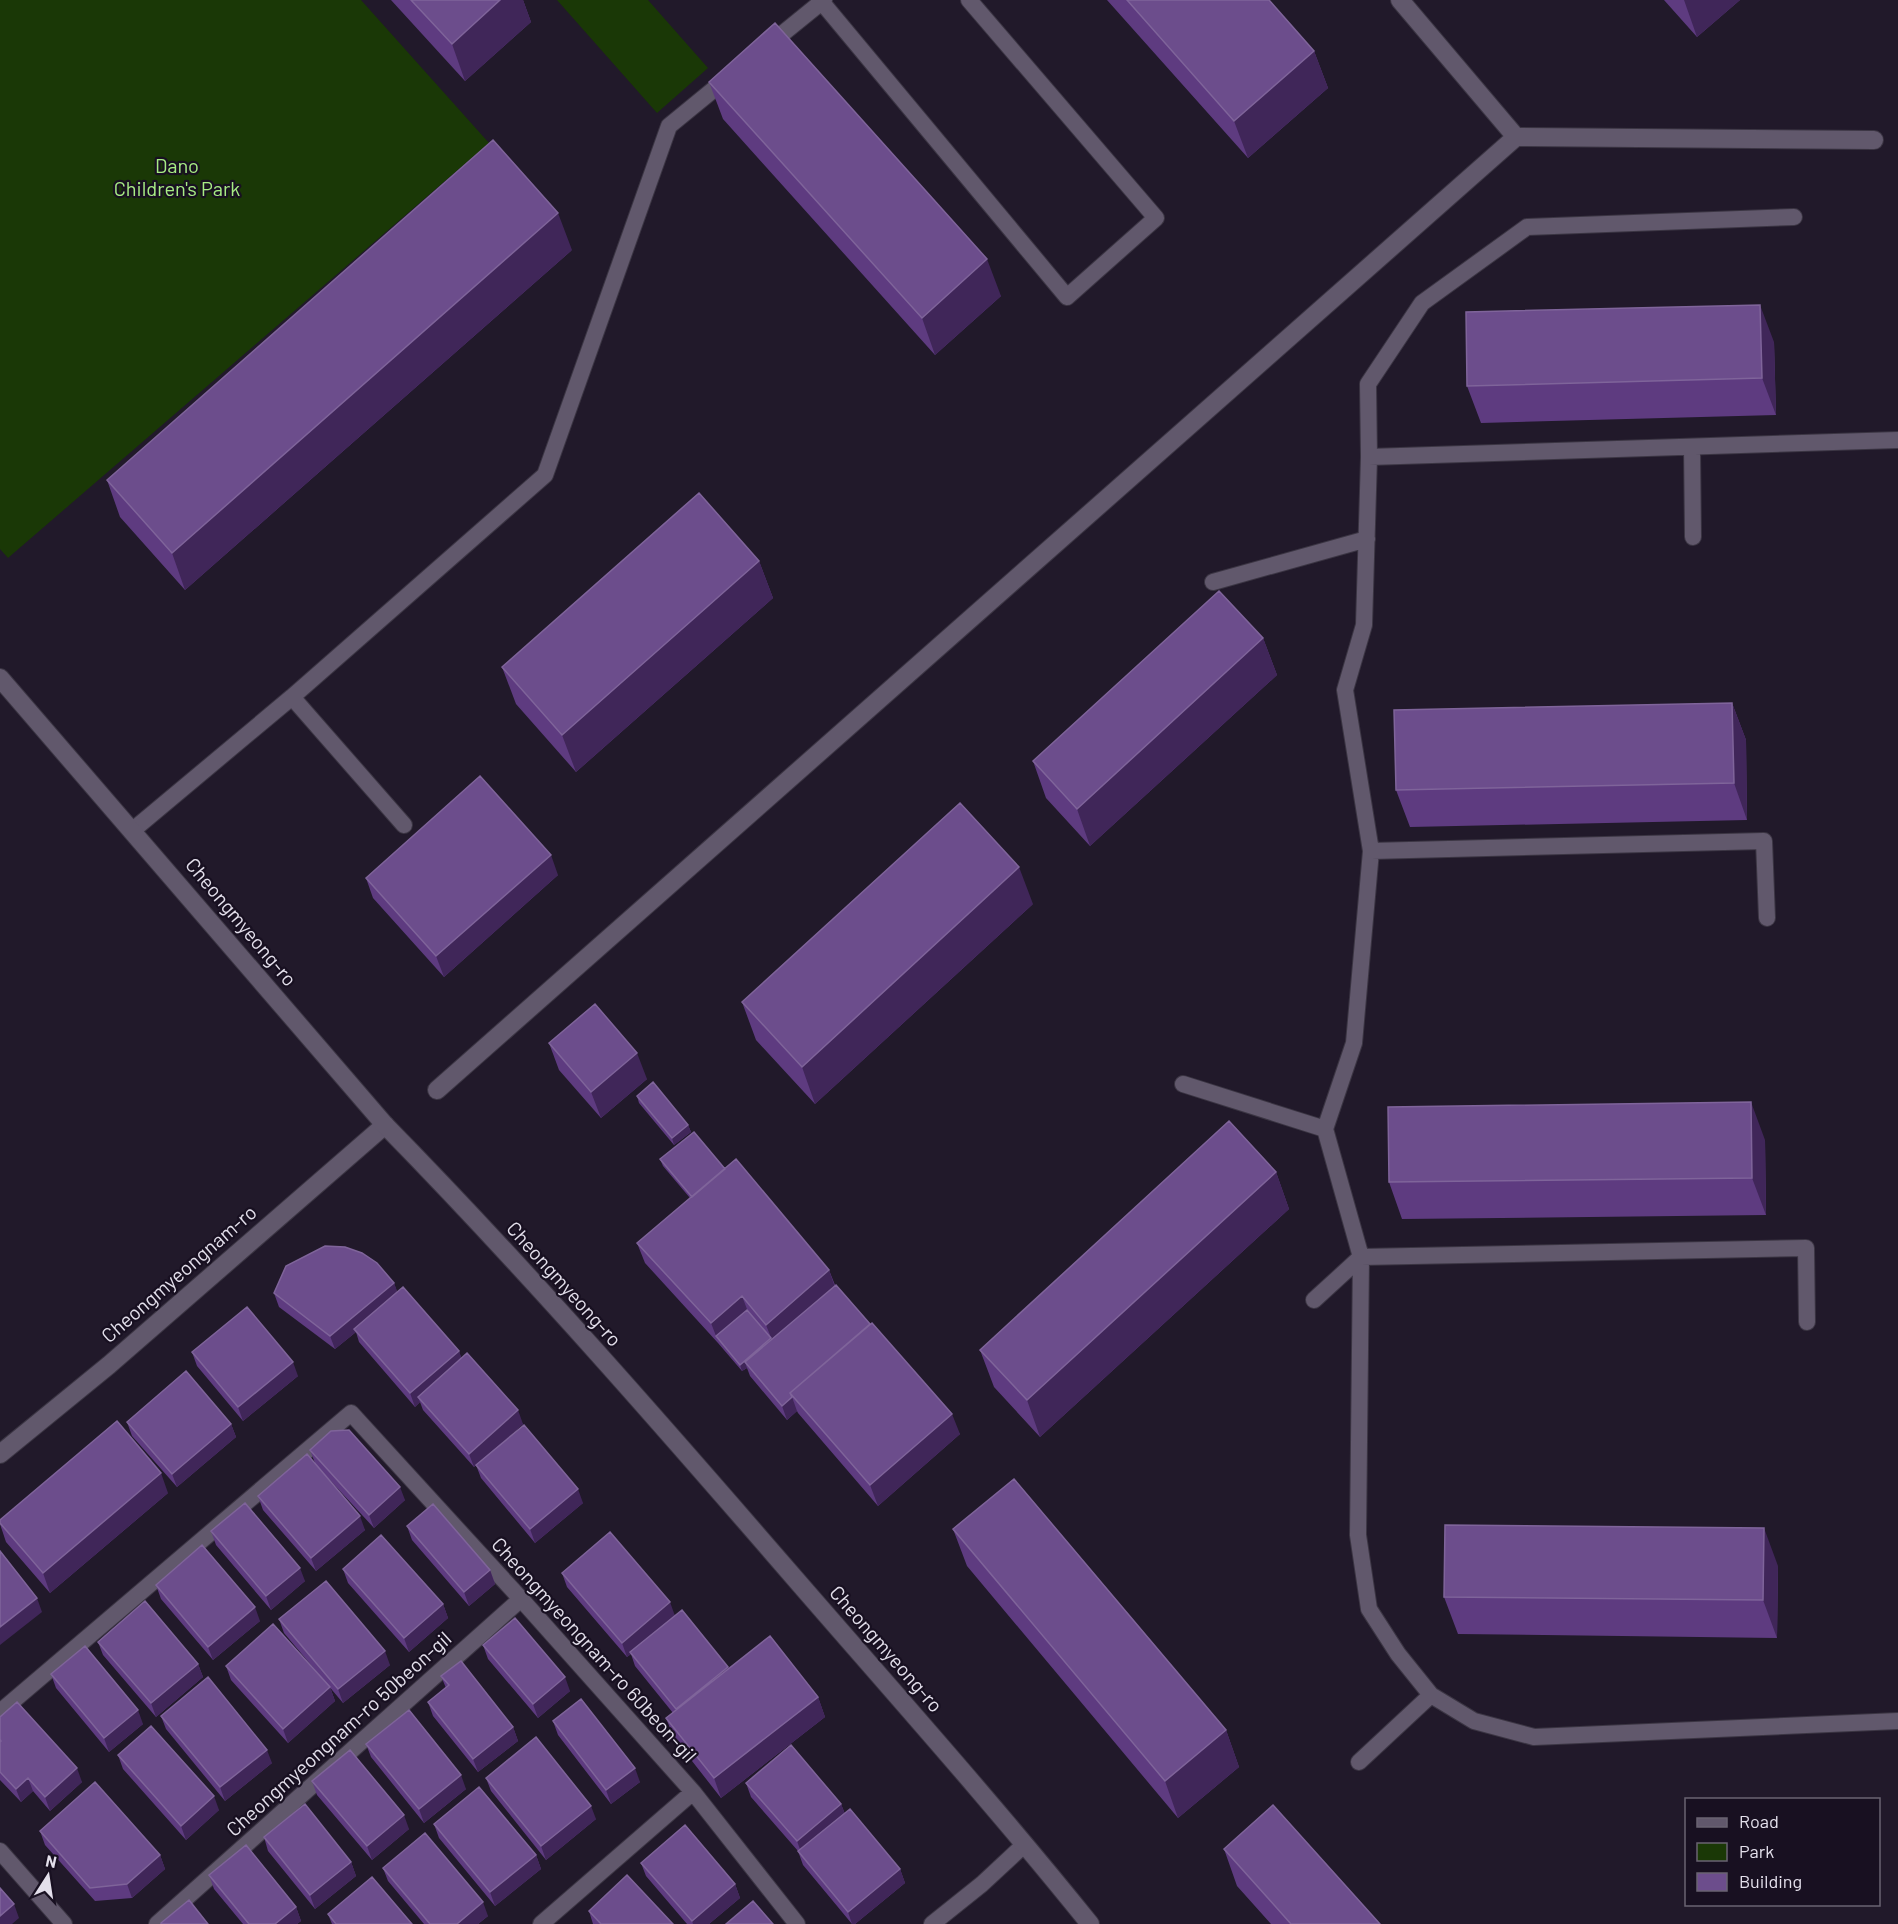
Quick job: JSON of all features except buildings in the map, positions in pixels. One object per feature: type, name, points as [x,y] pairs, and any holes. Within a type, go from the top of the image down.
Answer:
[{"type":"street","points":[[1400,0],[1516,137]]},
{"type":"street","points":[[437,1090],[1516,137],[1874,140]]},
{"type":"street","name":"Cheongmyeong-ro","points":[[0,678],[385,1125],[449,1190],[655,1418],[1025,1844],[1090,1924]]},
{"type":"street","name":"Cheongmyeongnam-ro","points":[[0,1454],[109,1365],[385,1125]]},
{"type":"lane","points":[[133,830],[292,697],[545,475],[669,126],[822,1],[1067,297],[1156,218],[969,0]]},
{"type":"lane","points":[[1794,217],[1527,227],[1422,303],[1368,384],[1369,457],[1364,625],[1345,690],[1371,851],[1354,1043],[1325,1129],[1361,1257],[1358,1535],[1369,1609],[1398,1654],[1431,1695],[1474,1721],[1534,1737],[1898,1721]]},
{"type":"lane","points":[[1369,457],[1898,440]]},
{"type":"lane","points":[[1692,447],[1693,537]]},
{"type":"lane","points":[[1213,582],[1366,539]]},
{"type":"lane","points":[[292,697],[404,825]]},
{"type":"lane","points":[[1371,851],[1764,841],[1767,918]]},
{"type":"lane","points":[[1183,1084],[1325,1129]]},
{"type":"lane","points":[[1314,1300],[1361,1257],[1806,1248],[1807,1322]]},
{"type":"lane","name":"Cheongmyeongnam-ro 60beon-gil","points":[[0,1712],[351,1413],[693,1792],[797,1924]]},
{"type":"lane","name":"Cheongmyeongnam-ro 50beon-gil","points":[[157,1924],[521,1599]]},
{"type":"lane","points":[[1359,1762],[1431,1695]]},
{"type":"lane","points":[[541,1924],[693,1792]]},
{"type":"lane","points":[[932,1924],[982,1884],[1025,1844]]},
{"type":"lane","points":[[0,1851],[64,1924]]},
{"type":"green space","name":"Dano Children's Park","points":[[0,0],[361,0],[489,143],[8,558],[0,549]]},
{"type":"green space","points":[[557,0],[648,0],[708,68],[657,113]]}]
